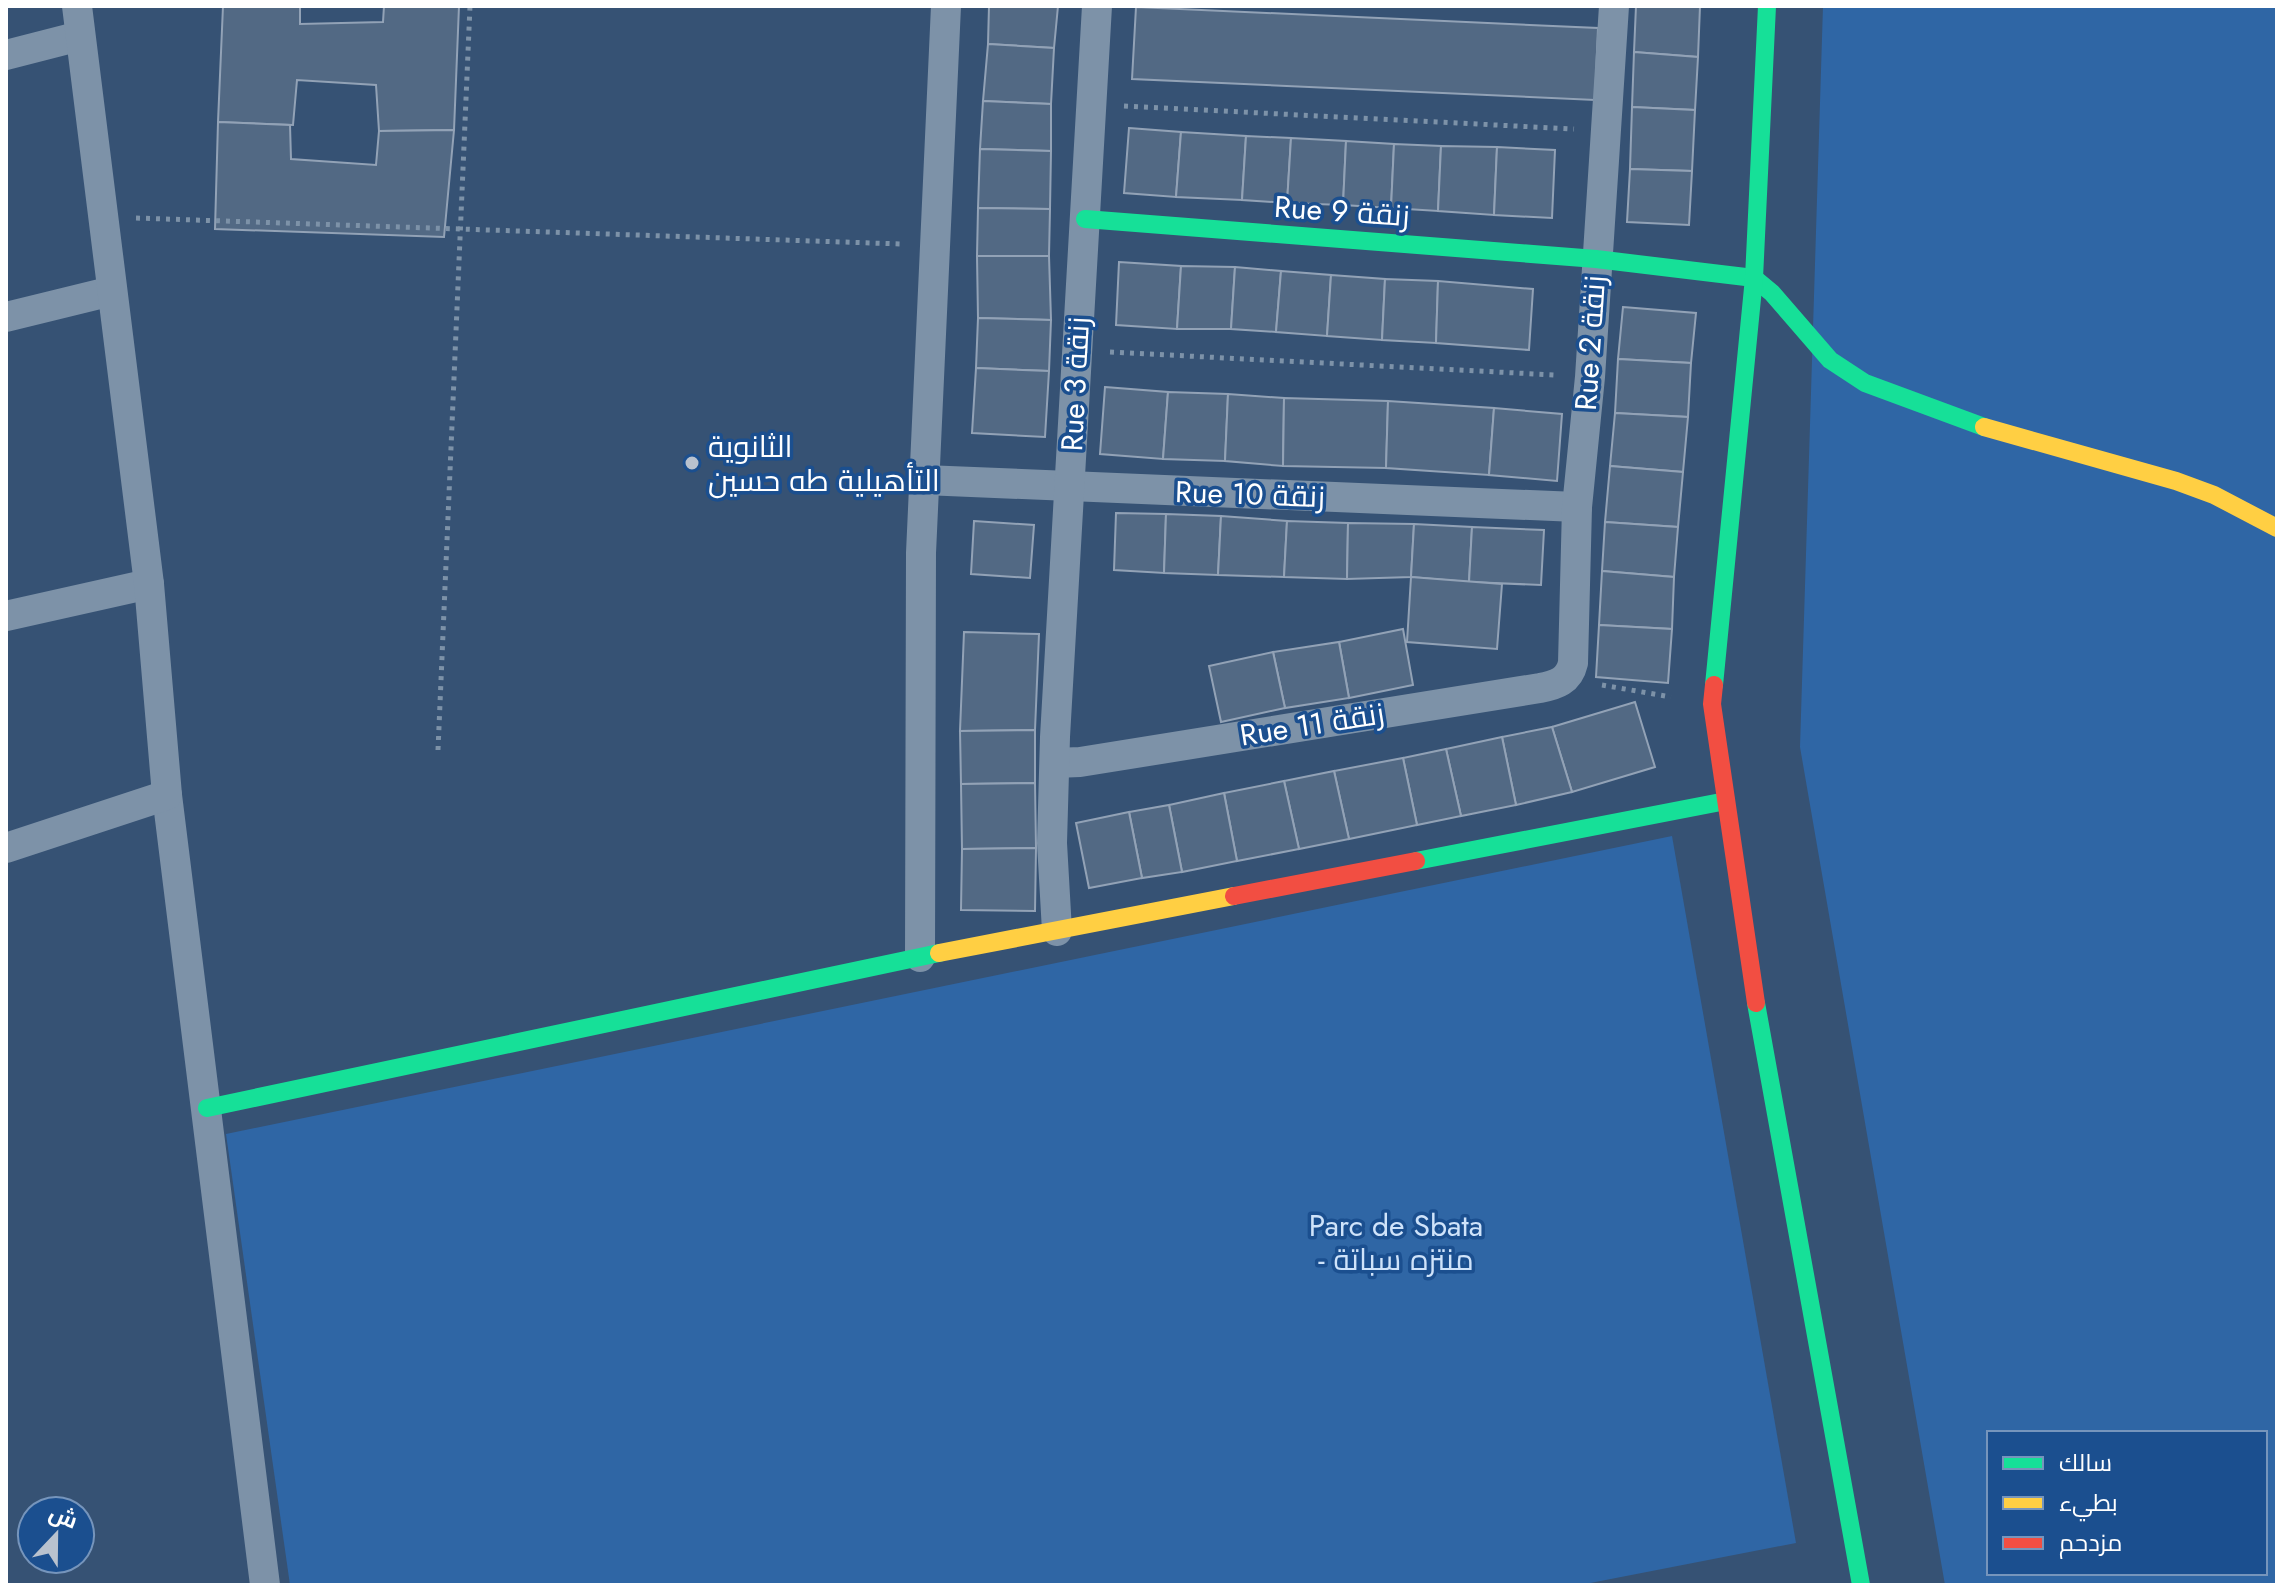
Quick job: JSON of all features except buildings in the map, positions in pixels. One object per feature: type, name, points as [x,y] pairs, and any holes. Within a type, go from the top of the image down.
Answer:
[{"type":"street","points":[[77,6],[149,584],[167,795],[265,1585]]},
{"type":"street","points":[[920,957],[921,553],[946,6]]},
{"type":"street","name":"Rue 3 زنقة","points":[[1057,931],[1052,843],[1055,763],[1097,6]]},
{"type":"street","name":"Rue 2 زنقة","points":[[1566,678],[1573,663],[1577,507],[1590,377],[1614,6]]},
{"type":"street","points":[[1767,6],[1754,278],[1712,704],[1752,981],[1861,1585]]},
{"type":"street","points":[[6,55],[80,36]]},
{"type":"street","name":"Rue 9 زنقة","points":[[1085,219],[1596,259],[1754,278]]},
{"type":"street","points":[[1754,278],[1772,293],[1830,360],[1865,383],[1977,425],[2176,481],[2214,495],[2277,528]]},
{"type":"street","points":[[6,317],[112,291]]},
{"type":"street","name":"Rue 10 زنقة","points":[[924,480],[1577,507]]},
{"type":"street","points":[[6,616],[149,584]]},
{"type":"street","name":"Rue 11 زنقة","points":[[1055,763],[1080,762],[1540,688],[1558,684],[1566,678]]},
{"type":"street","points":[[6,848],[167,795]]},
{"type":"street","points":[[207,1108],[920,957],[1726,801]]},
{"type":"path","points":[[438,750],[470,6]]},
{"type":"path","points":[[1091,104],[1607,131]]},
{"type":"path","points":[[103,217],[935,245]]},
{"type":"path","points":[[1077,350],[1590,377]]},
{"type":"path","points":[[1566,678],[1712,704]]},
{"type":"green space","points":[[1823,6],[2277,6],[2277,1585],[1945,1585],[1800,747]]},
{"type":"green space","name":"Parc de Sbata - منتزه سباتة","points":[[1672,836],[1796,1543],[1580,1585],[290,1585],[226,1134]]},
{"type":"traffic: fast","points":[[1714,685],[1754,278],[1767,6]]},
{"type":"traffic: fast","points":[[1085,219],[1596,259],[1754,278],[1772,293],[1830,360],[1865,383],[1984,427]]},
{"type":"traffic: fast","points":[[1416,861],[1726,801]]},
{"type":"traffic: fast","points":[[207,1108],[939,953]]},
{"type":"traffic: fast","points":[[1756,1003],[1861,1585]]},
{"type":"traffic: slow","points":[[1984,427],[2176,481],[2214,495],[2277,528]]},
{"type":"traffic: slow","points":[[939,953],[1234,896]]},
{"type":"traffic: jam","points":[[1714,685],[1712,704],[1756,1003]]},
{"type":"traffic: jam","points":[[1234,896],[1416,861]]},
{"type":"place","name":"الثانوية التأهيلية طه حسين","points":[[692,463]]}]
